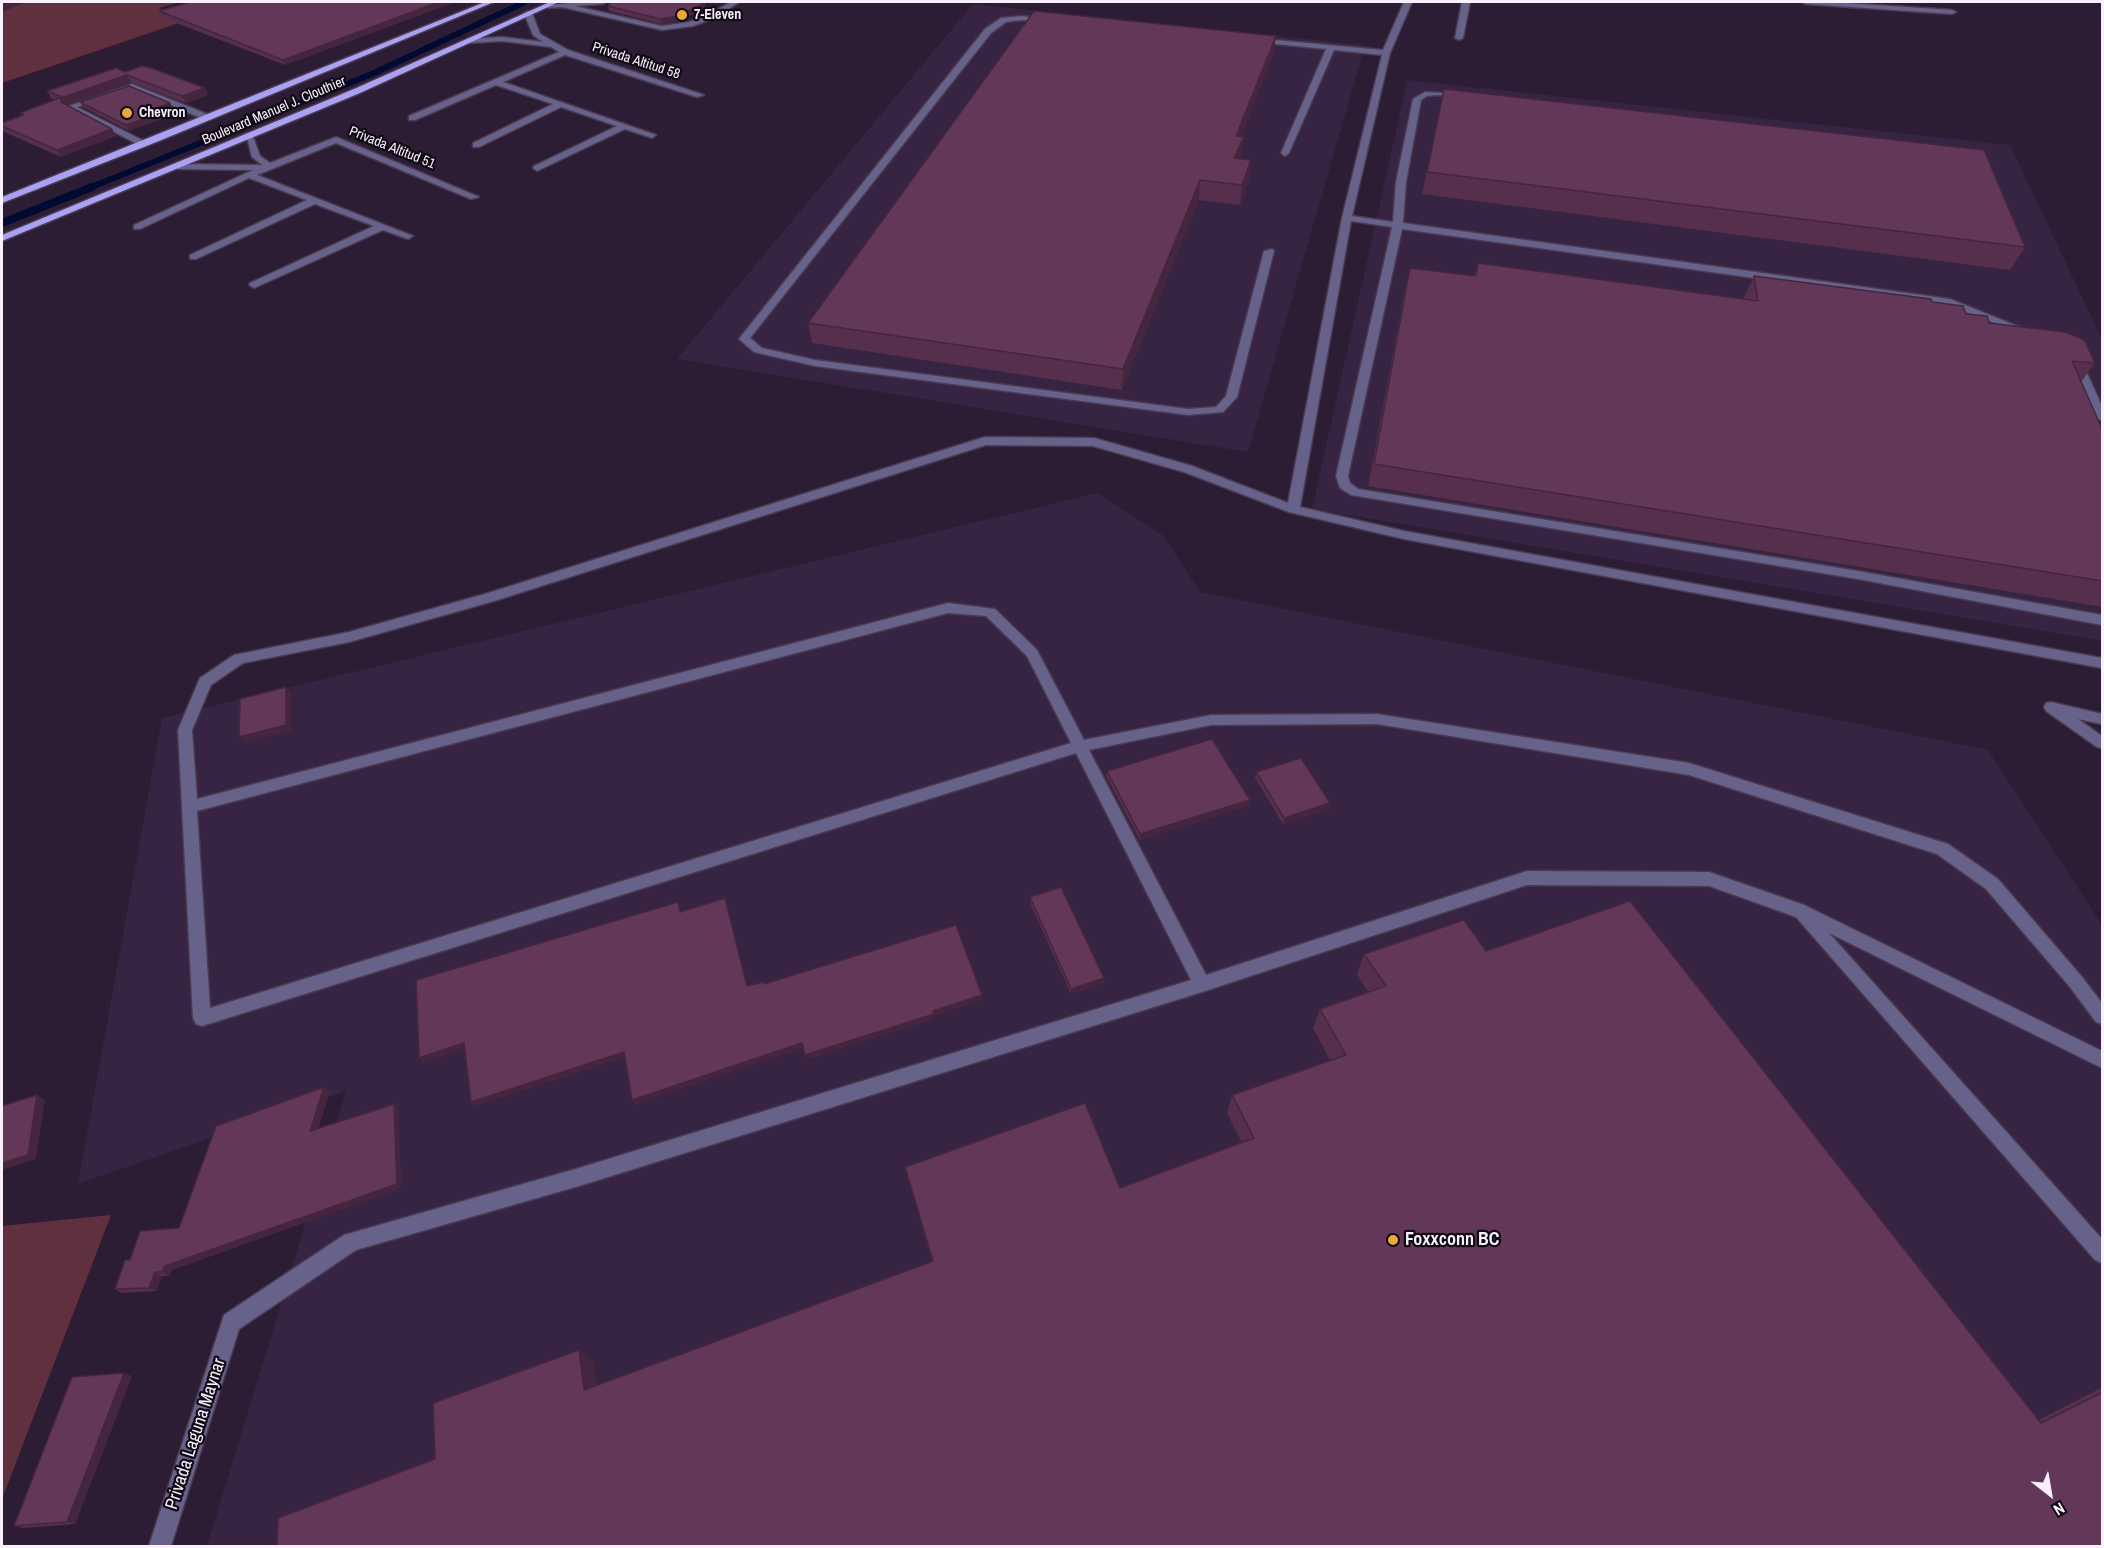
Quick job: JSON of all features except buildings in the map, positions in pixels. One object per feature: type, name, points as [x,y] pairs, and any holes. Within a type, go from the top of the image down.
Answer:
[{"type":"main road","name":"Boulevard Manuel J. Clouthier","points":[[2,200],[209,118],[490,2]]},
{"type":"main road","name":"Boulevard Manuel J. Clouthier","points":[[2,238],[249,136],[555,2]]},
{"type":"street","points":[[546,6],[603,2]]},
{"type":"street","points":[[565,6],[662,28],[690,24],[714,15],[735,2],[731,2]]},
{"type":"street","points":[[1293,508],[1347,218],[1386,53],[1408,2]]},
{"type":"street","points":[[1459,38],[1466,2]]},
{"type":"street","points":[[1806,2],[1952,12]]},
{"type":"street","name":"Privada Altitud 58","points":[[528,13],[537,35],[565,51],[699,95]]},
{"type":"street","points":[[1057,21],[1022,18],[1004,20],[988,31],[744,339],[758,350],[815,363],[1188,412],[1219,410],[1231,397],[1269,251]]},
{"type":"street","name":"Privada Altitud 58","points":[[469,41],[502,39],[554,45]]},
{"type":"street","points":[[1248,39],[1386,53]]},
{"type":"street","points":[[1285,153],[1331,47]]},
{"type":"street","points":[[412,117],[565,51]]},
{"type":"street","points":[[495,82],[652,135]]},
{"type":"street","points":[[143,144],[70,107],[132,86],[209,118]]},
{"type":"street","points":[[1472,98],[1437,93],[1425,94],[1416,99],[1401,182],[1398,224],[1342,476],[1344,485],[1355,492],[1858,575],[2103,620]]},
{"type":"street","points":[[476,145],[559,105]]},
{"type":"street","points":[[537,168],[623,126]]},
{"type":"street","points":[[249,136],[256,157],[265,162],[267,168]]},
{"type":"street","name":"Privada Altitud 51","points":[[137,227],[249,175],[336,140],[474,197]]},
{"type":"street","name":"Privada Altitud 51","points":[[178,166],[267,168]]},
{"type":"street","points":[[249,175],[408,236]]},
{"type":"street","points":[[193,257],[315,200]]},
{"type":"street","points":[[1347,218],[1950,302],[2042,339]]},
{"type":"street","points":[[254,285],[381,227]]},
{"type":"street","points":[[2068,355],[2076,360],[2103,417]]},
{"type":"street","points":[[2103,663],[1415,537],[1293,508],[1188,469],[1094,442],[985,441],[489,598],[349,637],[239,659],[205,682],[185,730],[202,1018],[1081,746],[1211,720],[1377,719],[1689,769],[1942,849],[1992,884],[2103,1016]]},
{"type":"street","points":[[189,807],[948,608],[990,612],[1032,653],[1202,984],[1527,878],[1709,879],[1798,910],[2103,1060]]},
{"type":"street","points":[[2103,719],[2050,707],[2103,743]]},
{"type":"street","points":[[1798,910],[2103,1253]]},
{"type":"street","name":"Privada Laguna Maynar","points":[[160,1546],[231,1322],[351,1242],[579,1177],[1202,984]]},
{"type":"shaded area","points":[[21,2],[180,2],[159,8],[179,23],[2,83],[2,8]]},
{"type":"shaded area","points":[[973,4],[1365,45],[1248,452],[677,359]]},
{"type":"shaded area","points":[[1407,80],[2010,145],[2102,339],[2102,641],[1312,509]]},
{"type":"shaded area","points":[[1097,493],[1163,535],[1200,592],[1988,750],[2102,925],[2102,1546],[207,1546],[346,1091],[78,1184],[162,718]]},
{"type":"shaded area","points":[[111,1215],[2,1499],[2,1226]]},
{"type":"waterway","points":[[89,188],[374,73],[525,2]]},
{"type":"waterway","points":[[2,223],[92,187]]},
{"type":"place","name":"7-Eleven","points":[[682,15]]},
{"type":"place","name":"Chevron","points":[[127,113]]},
{"type":"place","name":"Foxxconn BC","points":[[1393,1240]]}]
